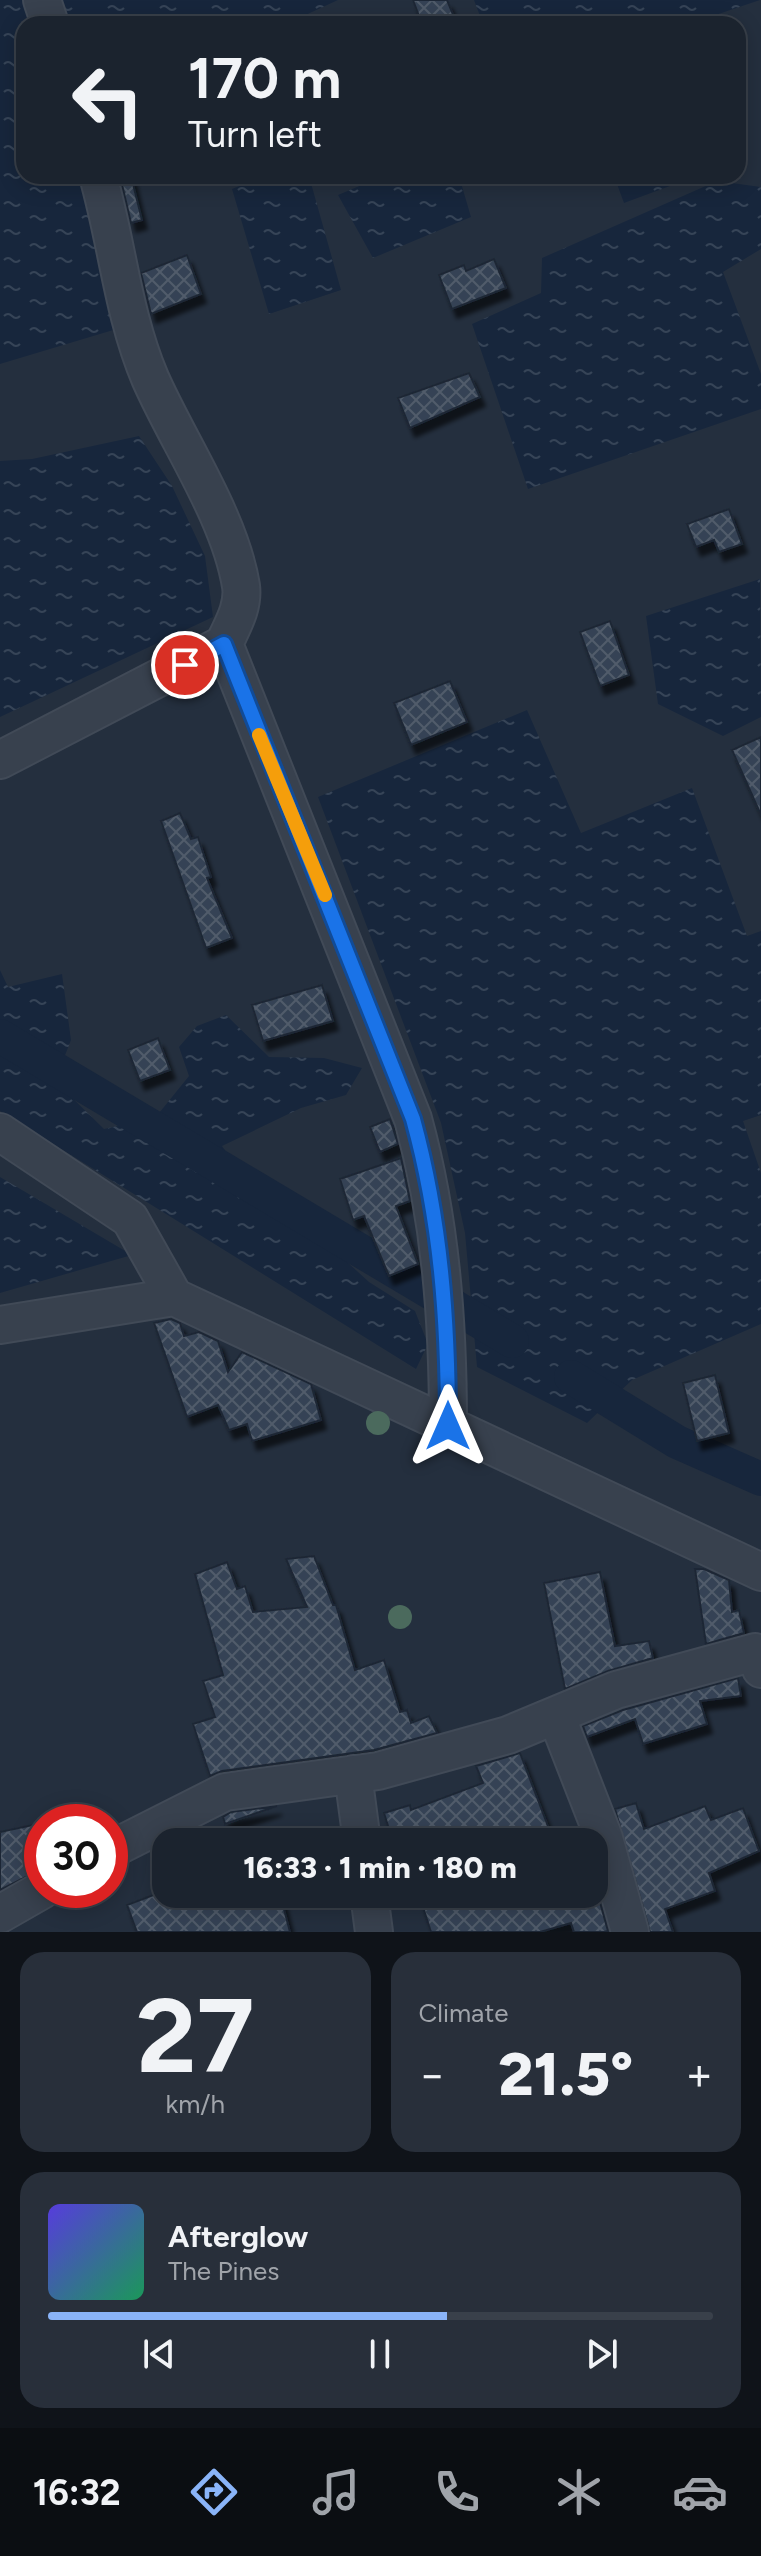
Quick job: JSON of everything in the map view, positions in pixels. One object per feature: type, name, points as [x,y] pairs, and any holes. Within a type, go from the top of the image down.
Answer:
[{"type":"street","points":[[0,760],[224,644],[241,604],[241,586],[206,488],[150,377],[132,319],[100,184]]},
{"type":"street","points":[[224,644],[413,1119],[431,1183],[438,1235],[448,1323],[448,1426]]},
{"type":"street","points":[[0,1132],[130,1219],[174,1297]]},
{"type":"street","points":[[0,1325],[174,1297],[761,1572]]},
{"type":"street","points":[[128,1841],[225,1792],[353,1774],[508,1735],[616,1690],[755,1652],[761,1669]]},
{"type":"street","points":[[556,1715],[604,1838],[630,1932]]},
{"type":"street","points":[[353,1774],[360,1828]]},
{"type":"street","points":[[0,1914],[24,1900]]},
{"type":"street","points":[[371,1908],[374,1932]]},
{"type":"water","points":[[0,0],[31,0],[36,16],[16,16],[16,184],[86,184],[130,325],[0,364]]},
{"type":"water","points":[[59,0],[338,0],[303,16],[62,16]]},
{"type":"water","points":[[474,0],[760,0],[713,16],[480,16]]},
{"type":"water","points":[[244,184],[311,184],[341,290],[269,314],[232,189]]},
{"type":"water","points":[[364,184],[461,184],[471,217],[373,258],[338,195]]},
{"type":"water","points":[[617,184],[675,184],[624,203]]},
{"type":"water","points":[[710,184],[761,187],[761,249],[723,272],[761,374],[761,409],[528,489],[472,324],[541,293],[542,258]]},
{"type":"water","points":[[139,436],[172,486],[205,556],[213,617],[0,717],[0,461],[32,459]]},
{"type":"water","points":[[760,579],[761,717],[723,736],[658,704],[646,616]]},
{"type":"water","points":[[527,710],[581,833],[692,788],[747,936],[761,931],[761,1115],[743,1121],[761,1173],[761,1324],[632,1380],[587,1423],[477,1367],[465,1233],[441,1123],[318,797]]},
{"type":"water","points":[[0,970],[8,987],[62,974],[71,1040],[55,1081],[104,1129],[155,1118],[189,1076],[179,1047],[197,1026],[226,1015],[269,1057],[324,1058],[362,1068],[346,1095],[301,1108],[222,1146],[252,1189],[321,1238],[369,1282],[415,1311],[428,1344],[416,1369],[0,1111]]},
{"type":"water","points":[[0,1177],[132,1255],[0,1293]]},
{"type":"building","points":[[413,0],[447,0],[454,16],[419,16]]},
{"type":"building","points":[[122,184],[133,184],[142,220],[131,223]]},
{"type":"building","points":[[187,255],[201,294],[151,314],[141,273]]},
{"type":"building","points":[[494,259],[506,288],[452,309],[439,275],[464,265],[466,271]]},
{"type":"building","points":[[469,373],[480,397],[410,428],[398,398]]},
{"type":"building","points":[[729,509],[742,544],[719,552],[714,540],[696,547],[687,524]]},
{"type":"building","points":[[610,621],[629,675],[600,686],[580,632]]},
{"type":"building","points":[[450,681],[467,722],[411,745],[394,703]]},
{"type":"building","points":[[761,737],[761,815],[732,750]]},
{"type":"building","points":[[180,813],[191,839],[198,837],[211,877],[207,878],[232,938],[206,948],[161,821]]},
{"type":"building","points":[[322,985],[333,1021],[263,1041],[252,1005]]},
{"type":"building","points":[[158,1038],[170,1070],[140,1081],[128,1050]]},
{"type":"building","points":[[390,1119],[398,1144],[380,1152],[370,1127]]},
{"type":"building","points":[[401,1158],[410,1201],[396,1206],[418,1264],[389,1276],[364,1216],[353,1220],[340,1179]]},
{"type":"building","points":[[171,1319],[180,1323],[184,1336],[199,1332],[218,1341],[228,1372],[242,1352],[311,1384],[321,1420],[252,1441],[247,1424],[229,1430],[218,1405],[187,1417],[154,1323]]},
{"type":"building","points":[[715,1375],[729,1433],[697,1441],[683,1383]]},
{"type":"building","points":[[314,1556],[333,1605],[336,1605],[355,1670],[384,1660],[400,1712],[407,1710],[411,1723],[429,1716],[437,1733],[374,1750],[222,1771],[210,1776],[193,1724],[215,1717],[203,1681],[223,1675],[195,1574],[227,1562],[237,1589],[245,1586],[253,1612],[307,1607],[286,1559]]},
{"type":"building","points":[[695,1569],[704,1569],[729,1580],[732,1612],[739,1610],[744,1633],[706,1644]]},
{"type":"building","points":[[600,1572],[615,1646],[649,1641],[653,1658],[608,1671],[565,1689],[544,1583]]},
{"type":"building","points":[[738,1678],[741,1696],[700,1701],[707,1724],[643,1744],[635,1719],[587,1737],[583,1726],[623,1710]]},
{"type":"building","points":[[520,1753],[549,1828],[389,1828],[384,1813],[410,1805],[411,1810],[483,1783],[476,1766]]},
{"type":"building","points":[[636,1803],[644,1829],[705,1806],[711,1820],[743,1808],[759,1851],[709,1873],[715,1891],[665,1909],[673,1932],[650,1932],[615,1809]]},
{"type":"building","points":[[277,1806],[225,1824],[223,1817],[231,1812]]},
{"type":"building","points":[[24,1827],[24,1878],[0,1890],[0,1832]]},
{"type":"building","points":[[152,1896],[152,1908],[284,1908],[290,1932],[137,1932],[128,1905]]},
{"type":"building","points":[[423,1908],[602,1908],[608,1931],[574,1932],[571,1923],[540,1932],[431,1932]]},
{"type":"waterway","points":[[0,1036],[512,1341]]},
{"type":"waterway","points":[[571,1377],[677,1442],[761,1479]]},
{"type":"slow traffic","points":[[259,735],[325,895]]},
{"type":"route","points":[[185,665],[224,644],[413,1119],[431,1183],[438,1235],[448,1323],[448,1426]]}]
